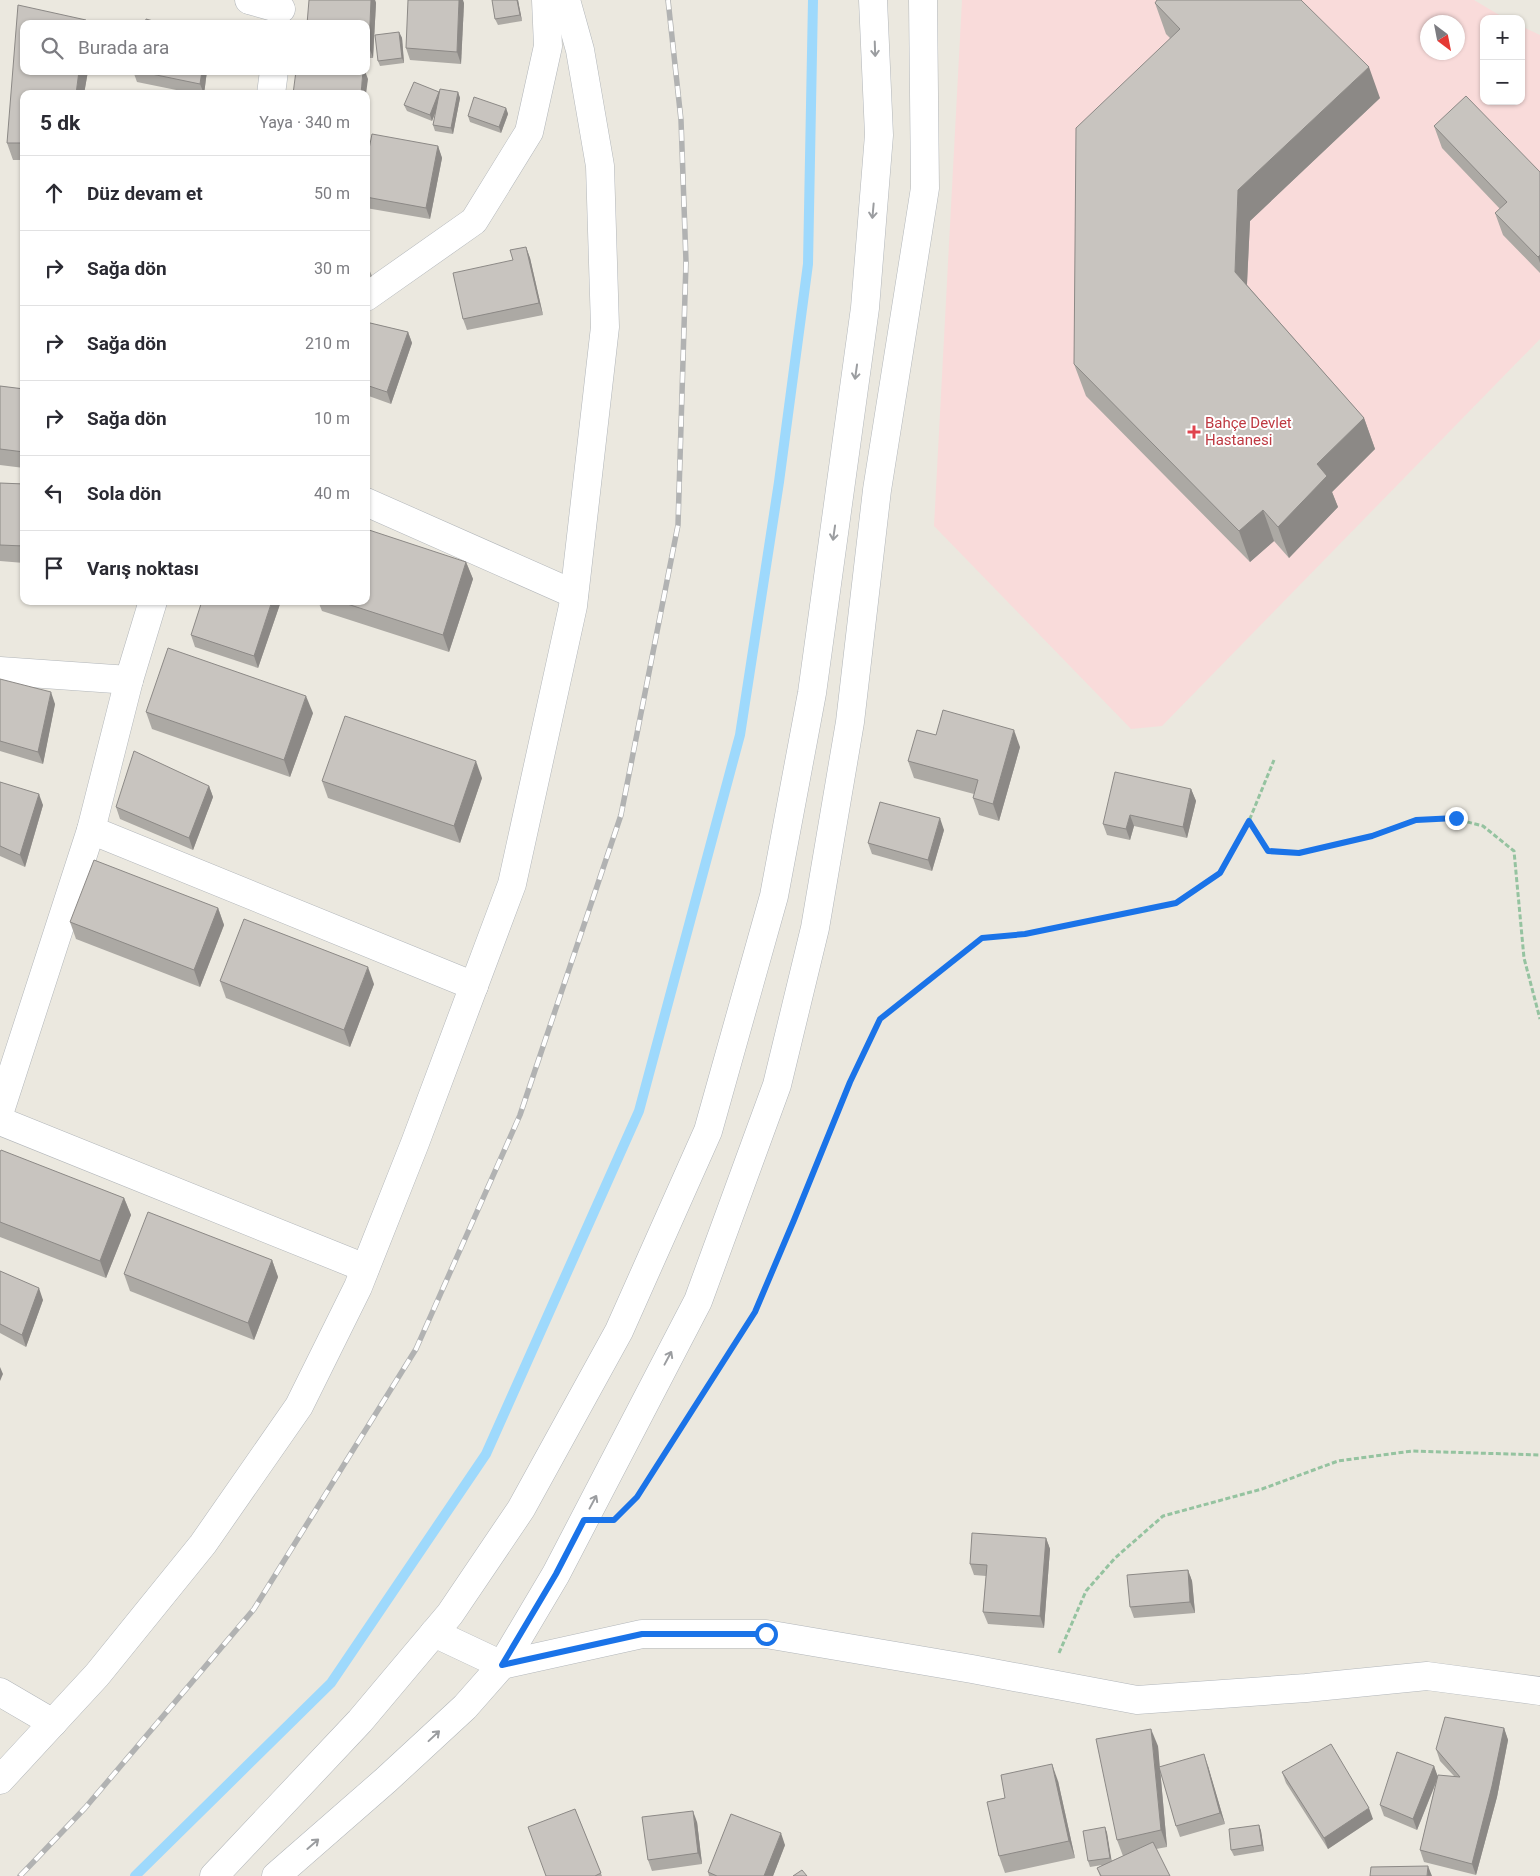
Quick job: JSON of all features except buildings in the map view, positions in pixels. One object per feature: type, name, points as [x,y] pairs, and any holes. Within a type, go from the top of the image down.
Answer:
[{"type":"street","points":[[249,0],[280,11]]},
{"type":"street","points":[[370,294],[474,221],[529,132],[548,46],[546,0]]},
{"type":"street","points":[[0,1780],[97,1675],[203,1544],[298,1406],[358,1287],[512,884],[574,594],[605,327],[600,166],[580,50],[566,0]]},
{"type":"street","points":[[214,1876],[360,1721],[450,1614],[521,1509],[619,1331],[708,1131],[774,896],[812,693],[865,308],[879,135],[873,0]]},
{"type":"street","points":[[276,1876],[386,1780],[465,1707],[502,1665],[556,1574],[698,1301],[777,1085],[815,928],[850,722],[877,490],[925,188],[923,0]]},
{"type":"street","points":[[272,90],[273,75]]},
{"type":"street","points":[[370,504],[574,594]]},
{"type":"street","points":[[0,1111],[91,830],[129,680],[152,605]]},
{"type":"street","points":[[0,671],[129,680]]},
{"type":"street","points":[[91,830],[474,986]]},
{"type":"street","points":[[0,1120],[365,1268]]},
{"type":"street","points":[[434,1633],[502,1665],[642,1634],[766,1634],[1137,1700],[1306,1688],[1428,1676],[1540,1690]]},
{"type":"street","points":[[0,1692],[53,1723]]},
{"type":"path","points":[[584,1520],[614,1520],[637,1497],[755,1312],[850,1082],[880,1019],[982,938],[1025,934],[1176,903],[1220,873],[1249,821],[1274,760]]},
{"type":"path","points":[[1249,821],[1268,851],[1299,853],[1372,836],[1416,820],[1456,818],[1483,826],[1514,851],[1524,958],[1540,1018]]},
{"type":"path","points":[[1047,1683],[1086,1591],[1115,1558],[1163,1516],[1262,1489],[1338,1461],[1412,1451],[1540,1455]]},
{"type":"shaded area","name":"Bahçe Devlet Hastanesi","points":[[962,0],[1474,0],[1499,15],[1480,15],[1480,105],[1525,105],[1525,28],[1540,35],[1540,339],[1162,726],[1131,729],[934,526]]},
{"type":"waterway","points":[[135,1876],[331,1683],[486,1454],[639,1111],[740,735],[779,482],[808,264],[813,0]]},
{"type":"railway","points":[[20,1876],[85,1808],[254,1609],[416,1349],[520,1115],[621,815],[678,525],[686,262],[681,120],[668,0]]},
{"type":"place","name":"Bahçe Devlet Hastanesi","points":[[1194,432]]},
{"type":"route","points":[[766,1634],[642,1634],[502,1665],[556,1574],[584,1520],[614,1520],[637,1497],[755,1312],[850,1082],[880,1019],[982,938],[1025,934],[1070,926],[1176,903],[1220,873],[1249,821],[1268,851],[1299,853],[1372,836],[1416,820],[1456,818]]}]
